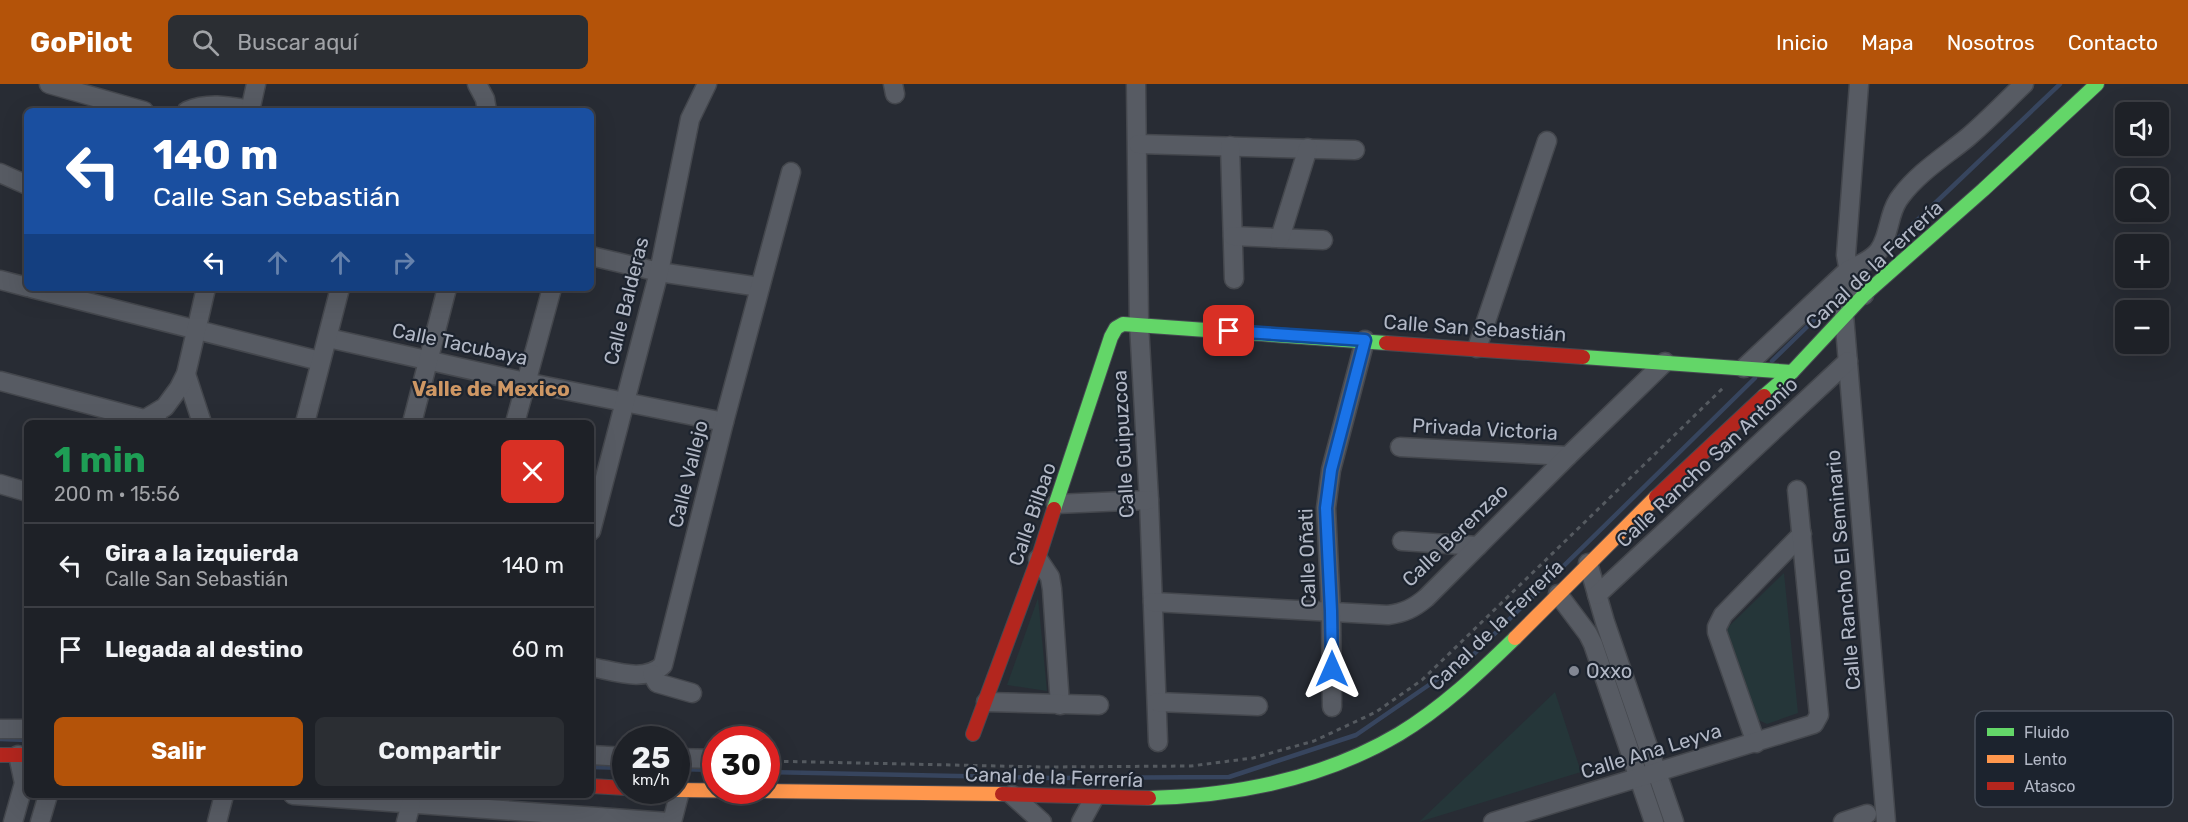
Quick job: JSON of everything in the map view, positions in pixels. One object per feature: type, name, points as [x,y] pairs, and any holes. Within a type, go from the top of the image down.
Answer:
[{"type":"street","points":[[49,84],[96,90],[137,108]]},
{"type":"street","points":[[251,108],[255,84]]},
{"type":"street","points":[[477,84],[485,99],[486,108]]},
{"type":"street","name":"Calle Balderas","points":[[594,519],[659,272],[690,119],[706,84]]},
{"type":"street","name":"Calle Guipuzcoa","points":[[1136,84],[1139,324],[1149,500],[1158,742]]},
{"type":"street","points":[[1855,283],[1846,239],[1859,84]]},
{"type":"street","points":[[1744,368],[1855,283],[1867,262],[1877,254],[1885,242],[1893,210],[1900,197],[1915,181],[1978,129],[2024,84]]},
{"type":"street","name":"Canal de la Ferrería","points":[[690,790],[891,791],[1093,800],[1219,796],[1283,783],[1342,763],[1398,734],[1443,704],[1519,635],[1588,563],[1767,392],[1792,372],[1844,315],[1855,283],[1983,190],[2097,84]]},
{"type":"street","points":[[195,108],[222,105],[236,108]]},
{"type":"street","points":[[1477,348],[1547,141]]},
{"type":"street","points":[[1138,144],[1355,150]]},
{"type":"street","points":[[1230,146],[1234,279]]},
{"type":"street","points":[[1280,238],[1308,148]]},
{"type":"street","name":"Calle Vallejo","points":[[655,672],[663,665],[666,658],[724,422],[791,171]]},
{"type":"street","points":[[0,173],[24,184]]},
{"type":"street","points":[[1233,236],[1323,240]]},
{"type":"street","points":[[594,257],[659,272],[760,287]]},
{"type":"street","points":[[0,280],[24,287]]},
{"type":"street","points":[[41,291],[320,362]]},
{"type":"street","points":[[151,420],[165,407],[186,374],[205,291]]},
{"type":"street","points":[[306,420],[339,291]]},
{"type":"street","points":[[413,420],[446,291]]},
{"type":"street","points":[[516,420],[551,291]]},
{"type":"street","name":"Calle Rancho El Seminario","points":[[1844,315],[1886,822]]},
{"type":"street","name":"Calle Bilbao","points":[[973,734],[1038,559],[1111,337],[1116,328],[1123,324],[1139,324]]},
{"type":"street","name":"Calle San Sebastián","points":[[1139,324],[1792,372]]},
{"type":"street","name":"Calle Tacubaya","points":[[328,338],[525,382],[624,400],[724,422]]},
{"type":"street","name":"Calle Oñati","points":[[1332,707],[1331,611],[1326,508],[1336,450],[1365,340]]},
{"type":"street","name":"Calle Rancho San Antonio","points":[[1597,596],[1848,361]]},
{"type":"street","name":"Calle Berenzao","points":[[1153,602],[1388,615],[1402,613],[1426,598],[1665,362]]},
{"type":"street","points":[[186,374],[201,420]]},
{"type":"street","points":[[0,381],[142,420]]},
{"type":"street","name":"Privada Victoria","points":[[1400,447],[1568,456]]},
{"type":"street","points":[[0,484],[24,491]]},
{"type":"street","points":[[1755,743],[1717,627],[1723,615],[1802,534],[1797,490]]},
{"type":"street","points":[[1056,504],[1149,500]]},
{"type":"street","name":"Calle Ana Leyva","points":[[1493,822],[1814,724],[1819,718],[1802,534]]},
{"type":"street","points":[[1402,541],[1478,546]]},
{"type":"street","points":[[1038,559],[1050,577],[1052,589],[1060,705]]},
{"type":"street","points":[[1588,563],[1648,775],[1654,822]]},
{"type":"street","points":[[1558,594],[1588,634],[1648,775],[1674,822]]},
{"type":"street","points":[[594,667],[644,675],[655,672],[657,683],[692,693]]},
{"type":"street","points":[[986,702],[1099,705]]},
{"type":"street","points":[[1157,702],[1258,706]]},
{"type":"street","points":[[0,729],[24,729]]},
{"type":"street","points":[[13,822],[24,783],[15,755]]},
{"type":"street","points":[[594,755],[612,756]]},
{"type":"street","points":[[594,786],[612,787]]},
{"type":"street","points":[[1012,795],[1042,822]]},
{"type":"street","points":[[40,822],[47,798]]},
{"type":"street","points":[[217,822],[223,798]]},
{"type":"street","points":[[312,798],[409,813],[670,822],[674,804]]},
{"type":"street","points":[[1081,822],[1093,800]]},
{"type":"street","points":[[1843,822],[1867,814]]},
{"type":"path","points":[[780,761],[1045,767],[1191,766],[1253,758],[1314,741],[1376,712],[1422,680],[1744,368]]},
{"type":"shaded area","points":[[1784,573],[1798,713],[1767,724],[1748,715],[1723,632]]},
{"type":"shaded area","points":[[1038,598],[1047,691],[1007,685]]},
{"type":"shaded area","points":[[1555,692],[1581,772],[1419,822]]},
{"type":"waterway","points":[[1888,248],[2060,84]]},
{"type":"waterway","points":[[1772,361],[1850,285]]},
{"type":"waterway","points":[[780,772],[1051,778],[1229,777],[1356,735],[1474,654],[1755,378]]},
{"type":"waterway","points":[[0,739],[24,740]]},
{"type":"waterway","points":[[594,767],[612,768]]},
{"type":"waterway","points":[[690,769],[702,770]]},
{"type":"traffic: fast","points":[[1764,396],[1792,372],[1864,295],[1983,190],[2097,84]]},
{"type":"traffic: fast","points":[[1054,509],[1111,337],[1116,328],[1123,324],[1386,343]]},
{"type":"traffic: fast","points":[[1583,357],[1792,372]]},
{"type":"traffic: fast","points":[[1149,798],[1182,797],[1247,789],[1310,773],[1370,750],[1430,713],[1474,677],[1515,638]]},
{"type":"traffic: slow","points":[[1515,638],[1656,497]]},
{"type":"traffic: slow","points":[[690,790],[1002,794]]},
{"type":"traffic: jam","points":[[1386,343],[1583,357]]},
{"type":"traffic: jam","points":[[1656,497],[1764,396]]},
{"type":"traffic: jam","points":[[973,734],[1038,559],[1054,509]]},
{"type":"traffic: jam","points":[[0,755],[24,755]]},
{"type":"traffic: jam","points":[[594,786],[612,787]]},
{"type":"traffic: jam","points":[[1002,794],[1149,798]]},
{"type":"place","name":"Oxxo","points":[[1574,671]]},
{"type":"district","name":"Valle de Mexico","points":[[491,388]]},
{"type":"route","points":[[1229,331],[1365,340],[1331,470],[1326,508],[1332,669]]}]
